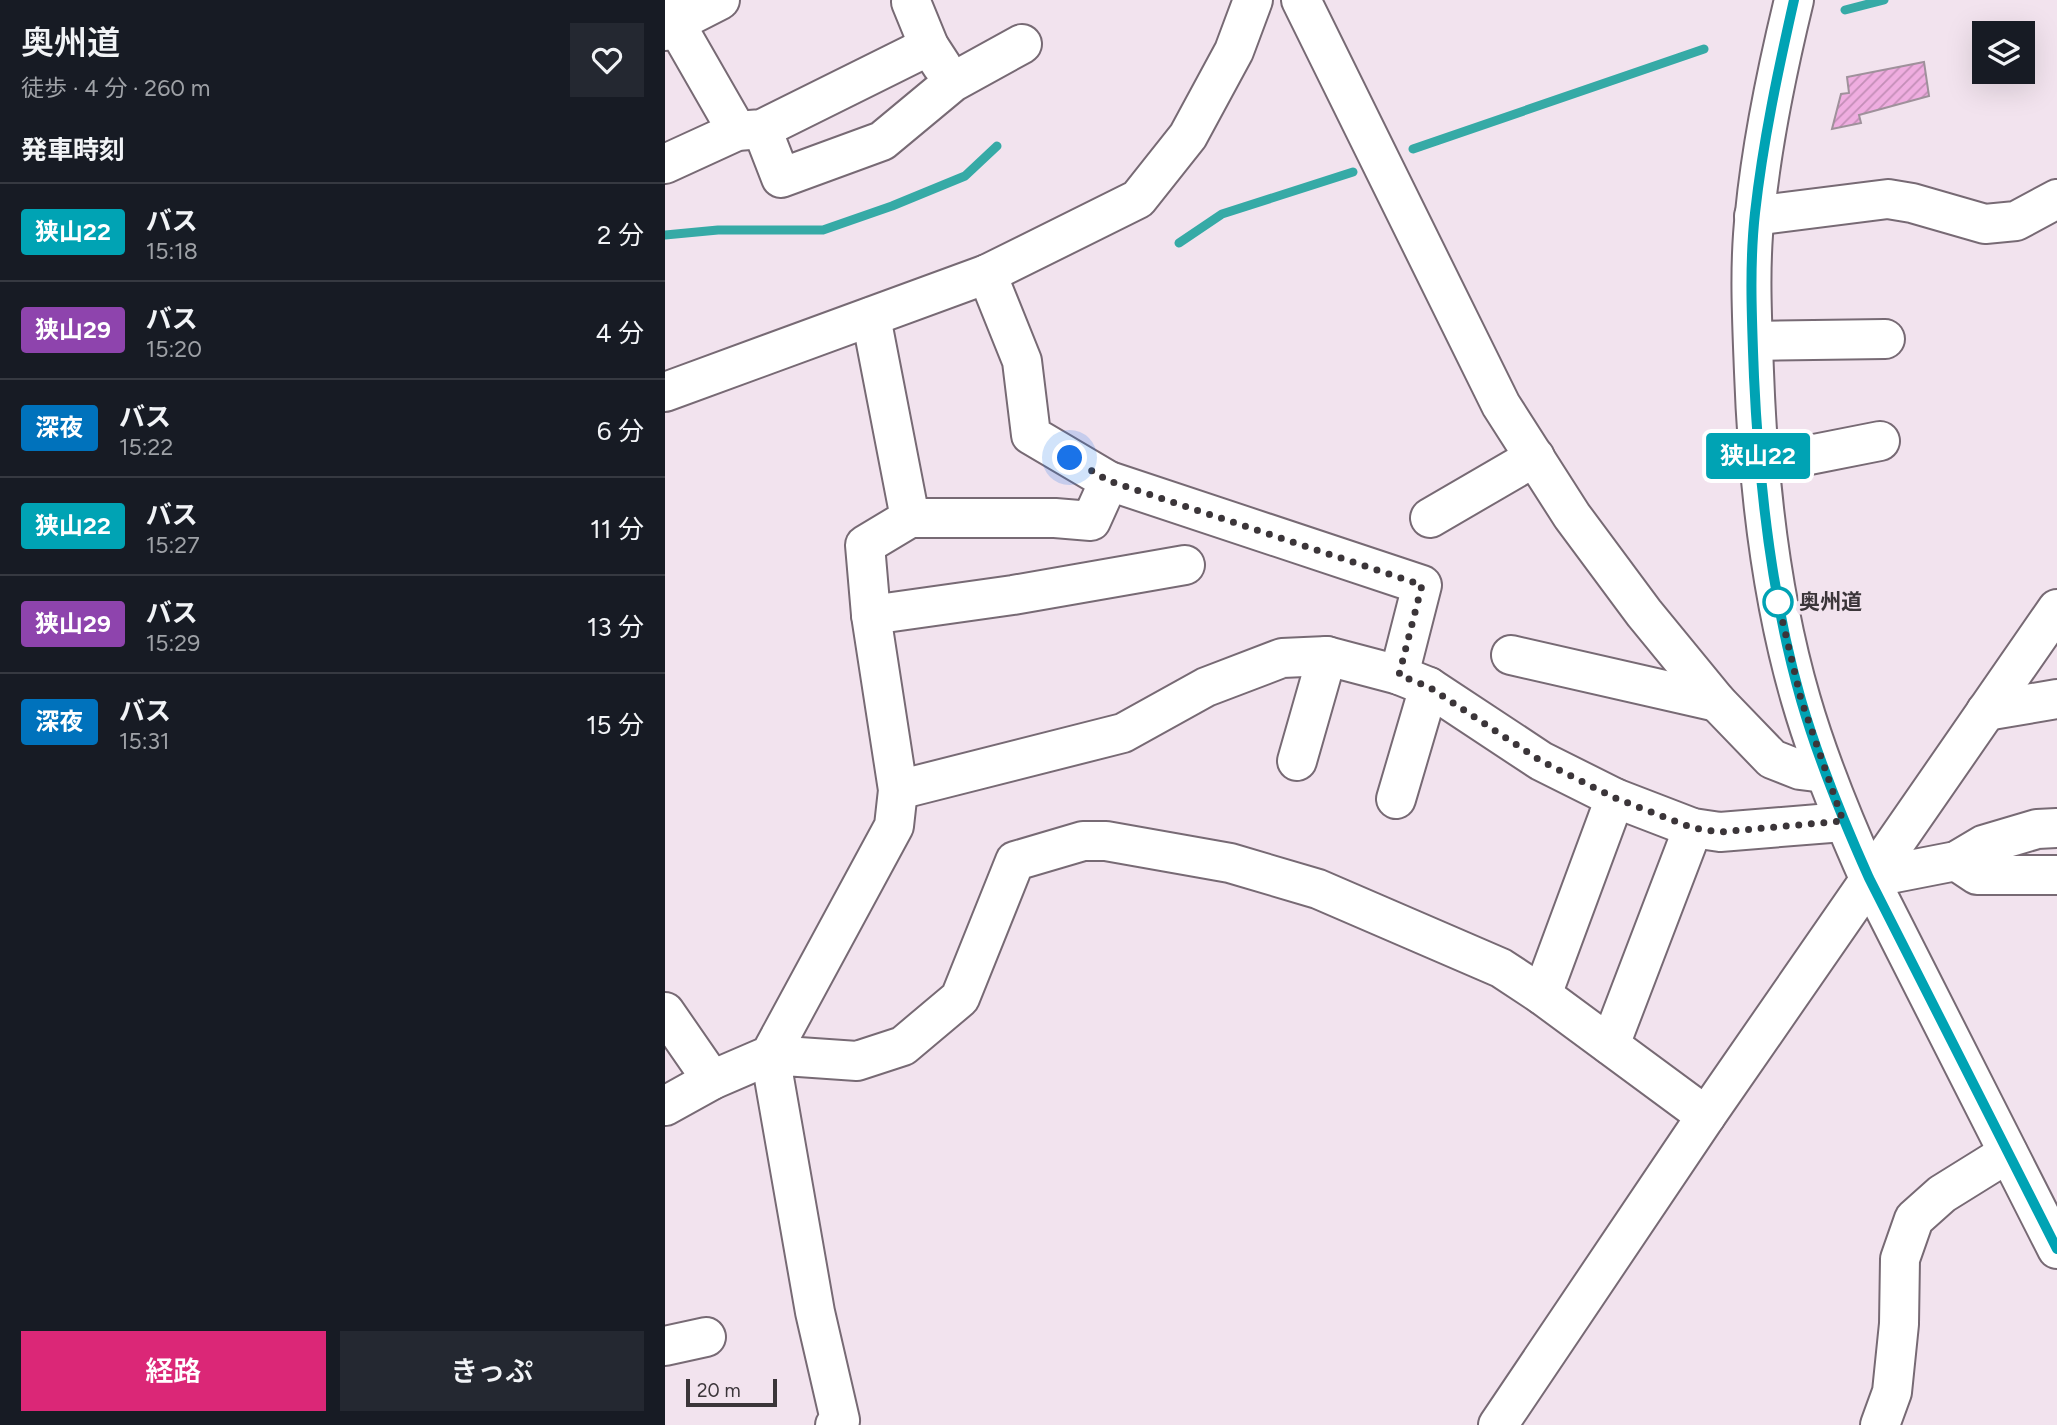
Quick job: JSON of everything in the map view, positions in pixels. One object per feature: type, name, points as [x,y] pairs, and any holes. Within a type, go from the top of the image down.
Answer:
[{"type":"street","points":[[720,0],[668,21],[781,178],[882,141],[953,82],[1022,44]]},
{"type":"street","points":[[665,392],[987,274],[1138,199],[1188,136],[1234,51],[1253,0]]},
{"type":"street","points":[[1301,0],[1501,405],[1572,516],[1644,613],[1717,702],[1772,759],[1800,770],[1824,773]]},
{"type":"street","points":[[1794,0],[1765,130],[1754,216],[1752,282],[1759,465],[1780,609],[1801,699],[1824,773],[1843,821],[1869,878],[2057,1249]]},
{"type":"street","points":[[911,2],[929,46],[953,82]]},
{"type":"street","points":[[665,164],[749,130],[929,46]]},
{"type":"street","points":[[1754,216],[1888,199],[1912,203],[1985,224],[2016,221],[2057,199]]},
{"type":"street","points":[[987,274],[1022,361],[1031,435],[1109,481],[1422,585],[1414,681],[1396,799]]},
{"type":"street","points":[[871,317],[909,518]]},
{"type":"street","points":[[1753,341],[1885,339]]},
{"type":"street","points":[[1759,465],[1880,440]]},
{"type":"street","points":[[1430,518],[1535,457]]},
{"type":"street","points":[[835,1425],[840,1420],[815,1312],[769,1055],[894,826],[898,790],[871,615],[865,545],[909,518],[1055,518],[1091,521],[1109,481]]},
{"type":"street","points":[[871,615],[1013,595],[1185,565]]},
{"type":"street","points":[[1498,1425],[1869,878],[2057,609]]},
{"type":"street","points":[[1511,655],[1717,702]]},
{"type":"street","points":[[898,790],[1123,733],[1206,687],[1282,658],[1327,656],[1414,681],[1541,761],[1615,798],[1693,828],[1720,832],[1843,821]]},
{"type":"street","points":[[1297,761],[1327,656]]},
{"type":"street","points":[[1986,710],[2057,699]]},
{"type":"street","points":[[1542,995],[1615,798]]},
{"type":"street","points":[[1610,1045],[1693,828]]},
{"type":"street","points":[[1869,878],[1956,861],[1983,845],[2037,829],[2057,828]]},
{"type":"street","points":[[665,1106],[712,1080],[769,1055],[857,1061],[903,1046],[960,998],[1015,861],[1083,841],[1106,841],[1230,863],[1318,889],[1501,968],[1542,995],[1706,1116]]},
{"type":"street","points":[[1956,861],[1977,875],[2057,875]]},
{"type":"street","points":[[665,1012],[712,1080]]},
{"type":"street","points":[[1880,1425],[1892,1392],[1899,1324],[1900,1259],[1914,1219],[1942,1194],[2008,1153]]},
{"type":"street","points":[[665,1346],[706,1337]]},
{"type":"building","points":[[1924,62],[1929,96],[1859,115],[1861,123],[1832,129],[1841,94],[1849,93],[1847,77]]},
{"type":"waterway","points":[[1845,10],[1884,0]]},
{"type":"waterway","points":[[1413,149],[1704,49]]},
{"type":"waterway","points":[[665,235],[718,230],[823,230],[965,176],[997,146]]},
{"type":"waterway","points":[[1179,243],[1222,214],[1353,172]]},
{"type":"bus line","name":"狭山22","points":[[1794,0],[1765,130],[1754,216],[1752,282],[1759,465],[1780,609],[1801,699],[1824,773],[1843,821],[1869,878],[2057,1249]]},
{"type":"place","name":"奥州道","points":[[1778,602]]},
{"type":"route","points":[[1070,458],[1109,481],[1422,585],[1399,675],[1429,687],[1541,761],[1615,798],[1693,828],[1720,832],[1843,821],[1824,773],[1801,699],[1778,602]]}]
